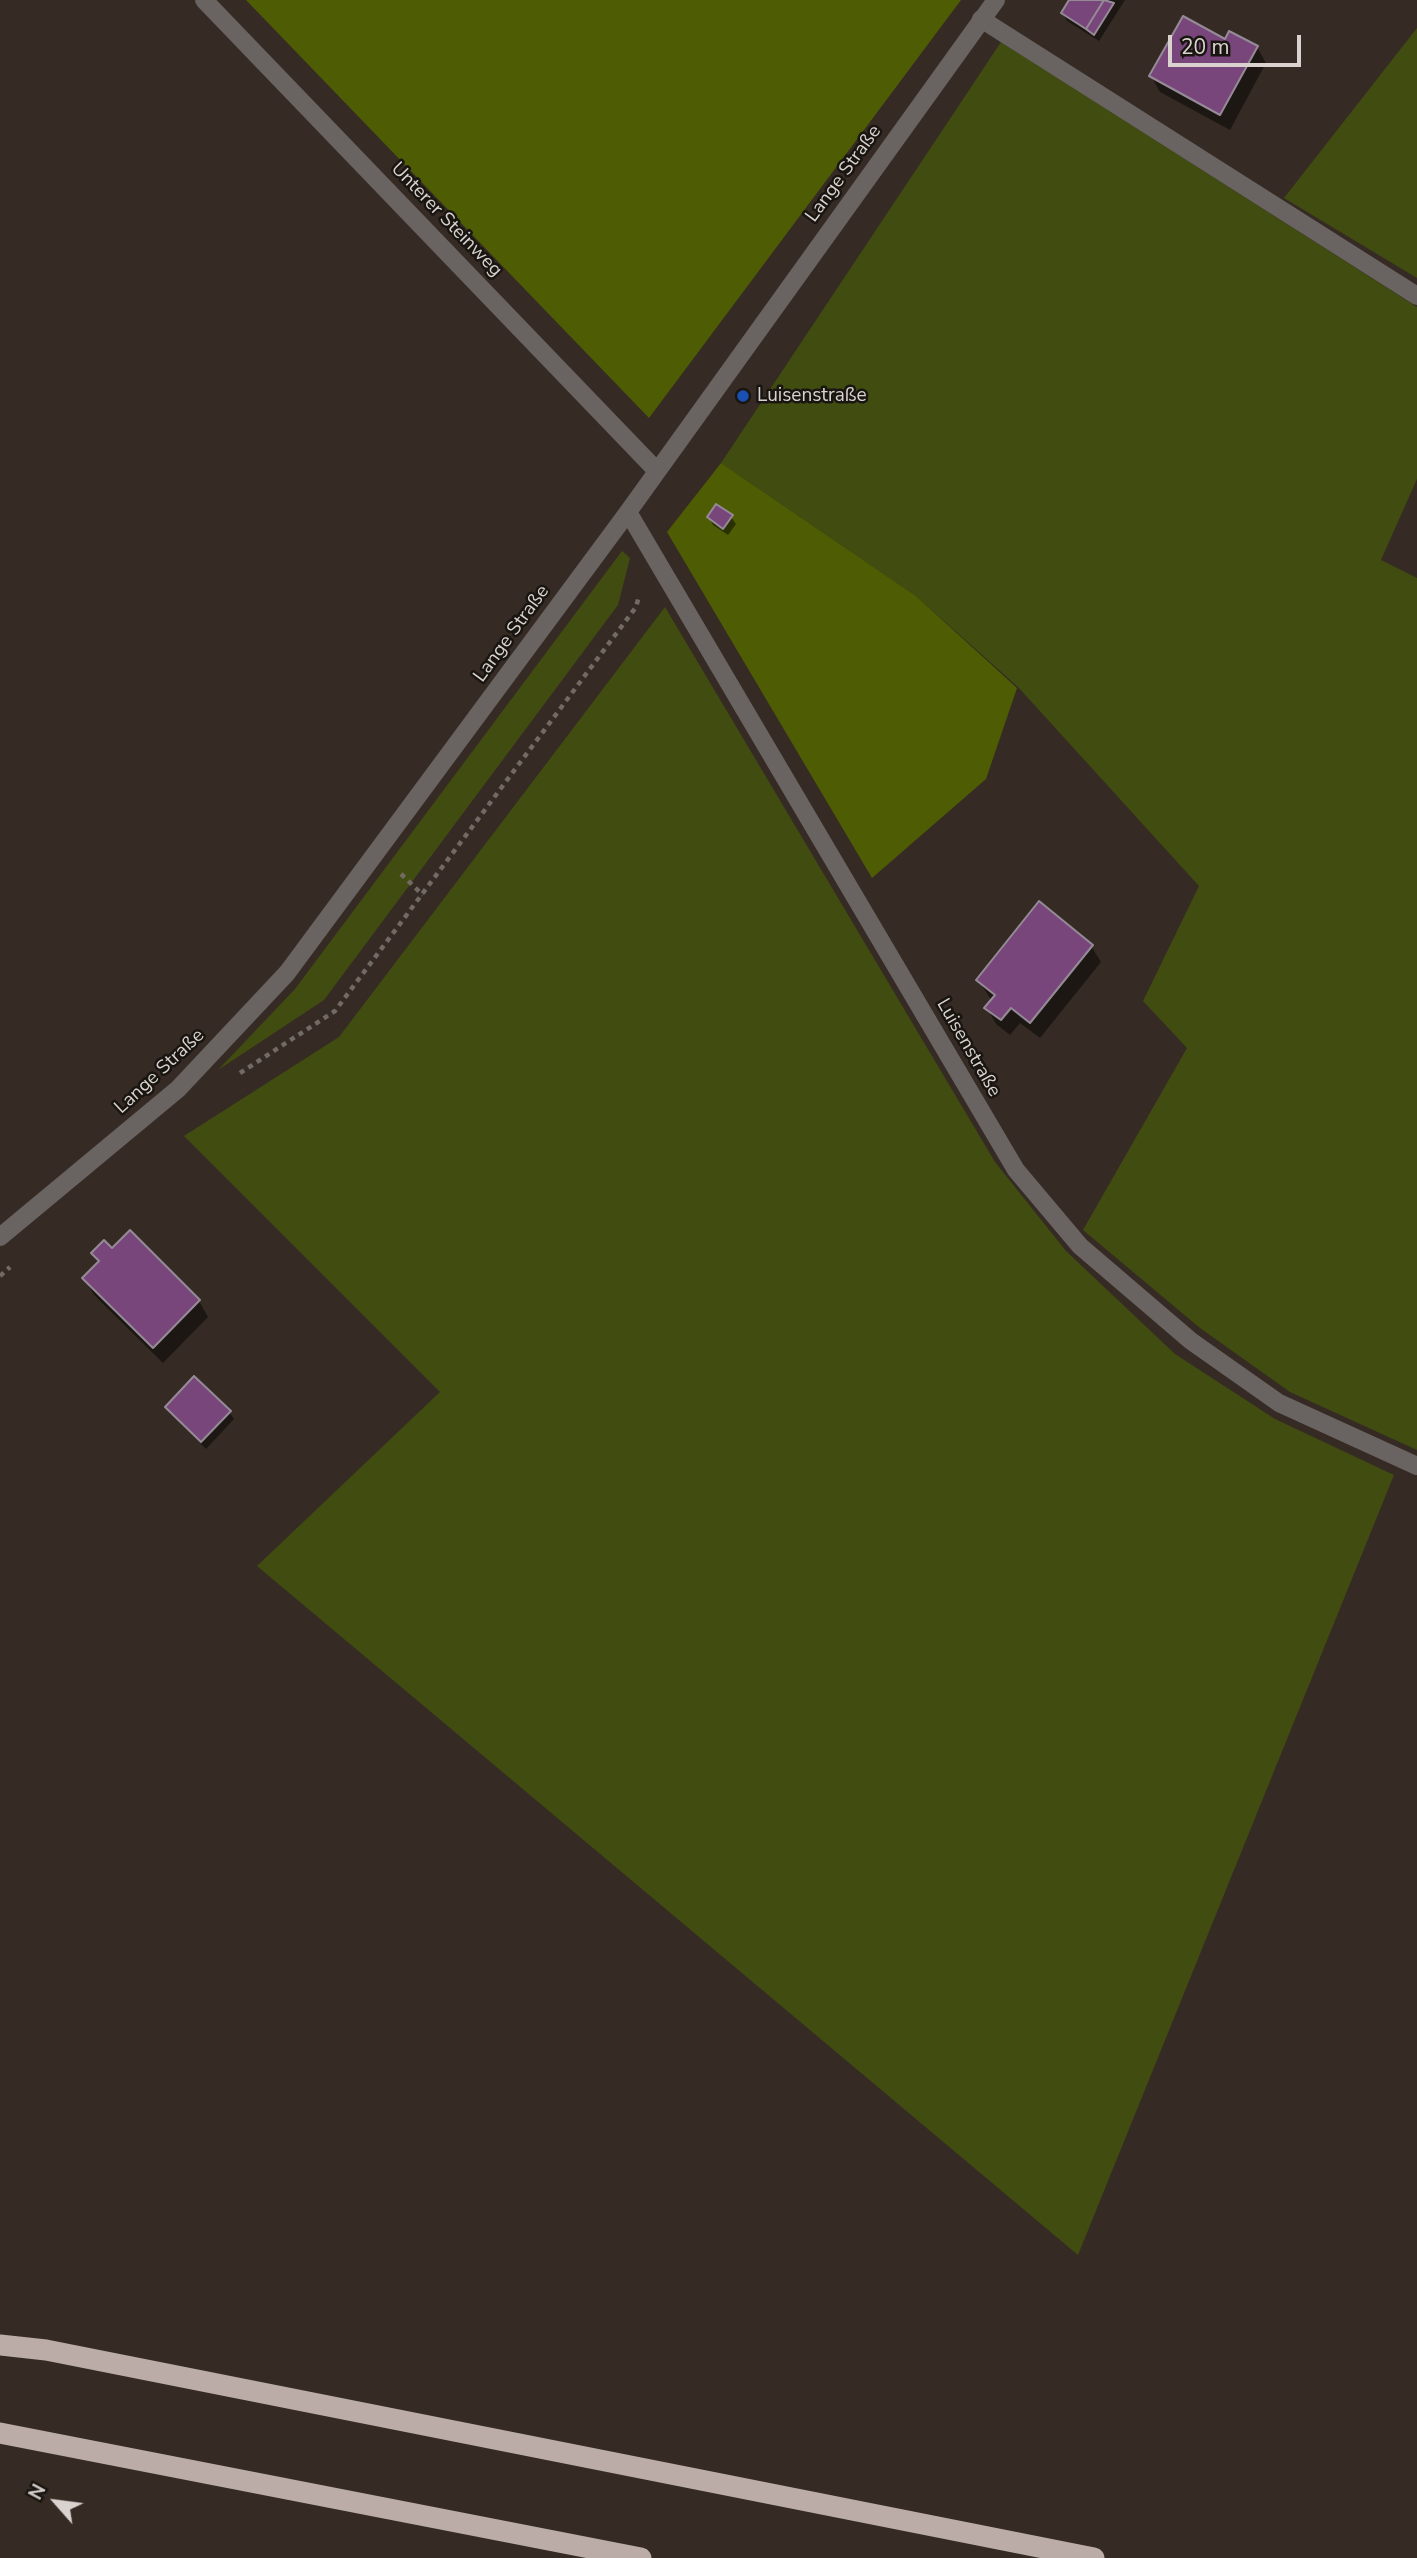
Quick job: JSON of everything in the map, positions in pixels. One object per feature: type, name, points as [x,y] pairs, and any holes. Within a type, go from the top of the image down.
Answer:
[{"type":"highway","points":[[0,2345],[46,2350],[1094,2558]]},
{"type":"highway","points":[[0,2433],[641,2558]]},
{"type":"street","name":"Unterer Steinweg","points":[[204,0],[657,471]]},
{"type":"street","name":"Lange Straße","points":[[0,1237],[178,1089],[287,973],[628,512],[996,0]]},
{"type":"street","points":[[981,19],[1417,296]]},
{"type":"street","name":"Luisenstraße","points":[[628,512],[1016,1170],[1080,1246],[1191,1341],[1279,1404],[1417,1466]]},
{"type":"green space","points":[[246,0],[961,0],[649,418]]},
{"type":"green space","points":[[1417,28],[1417,278],[1284,198]]},
{"type":"green space","points":[[1001,42],[1417,307],[1417,479],[1381,560],[1417,578],[1417,1450],[1290,1392],[1200,1328],[1083,1230],[1187,1048],[1143,1001],[1199,886],[1018,687],[916,596],[721,463]]},
{"type":"green space","points":[[721,463],[916,596],[1017,688],[986,779],[872,878],[667,532]]},
{"type":"green space","points":[[622,551],[630,558],[618,605],[324,1000],[218,1070],[295,989]]},
{"type":"green space","points":[[665,607],[995,1162],[1066,1251],[1175,1354],[1275,1419],[1394,1475],[1078,2255],[257,1566],[440,1392],[184,1136],[339,1037]]},
{"type":"building","points":[[1069,0],[1104,0],[1086,29],[1061,13]]},
{"type":"building","points":[[1104,0],[1114,3],[1094,35],[1086,29]]},
{"type":"building","points":[[1183,16],[1225,39],[1229,31],[1258,46],[1220,115],[1149,76]]},
{"type":"building","points":[[716,504],[733,515],[723,529],[707,517]]},
{"type":"building","points":[[1039,901],[1093,945],[1030,1023],[1011,1008],[1001,1020],[984,1008],[995,995],[976,980]]},
{"type":"building","points":[[130,1230],[200,1300],[153,1348],[82,1278],[99,1261],[91,1253],[104,1240],[112,1248]]},
{"type":"building","points":[[194,1376],[231,1411],[201,1442],[165,1407]]},
{"type":"place","name":"Luisenstraße","points":[[743,396]]}]
